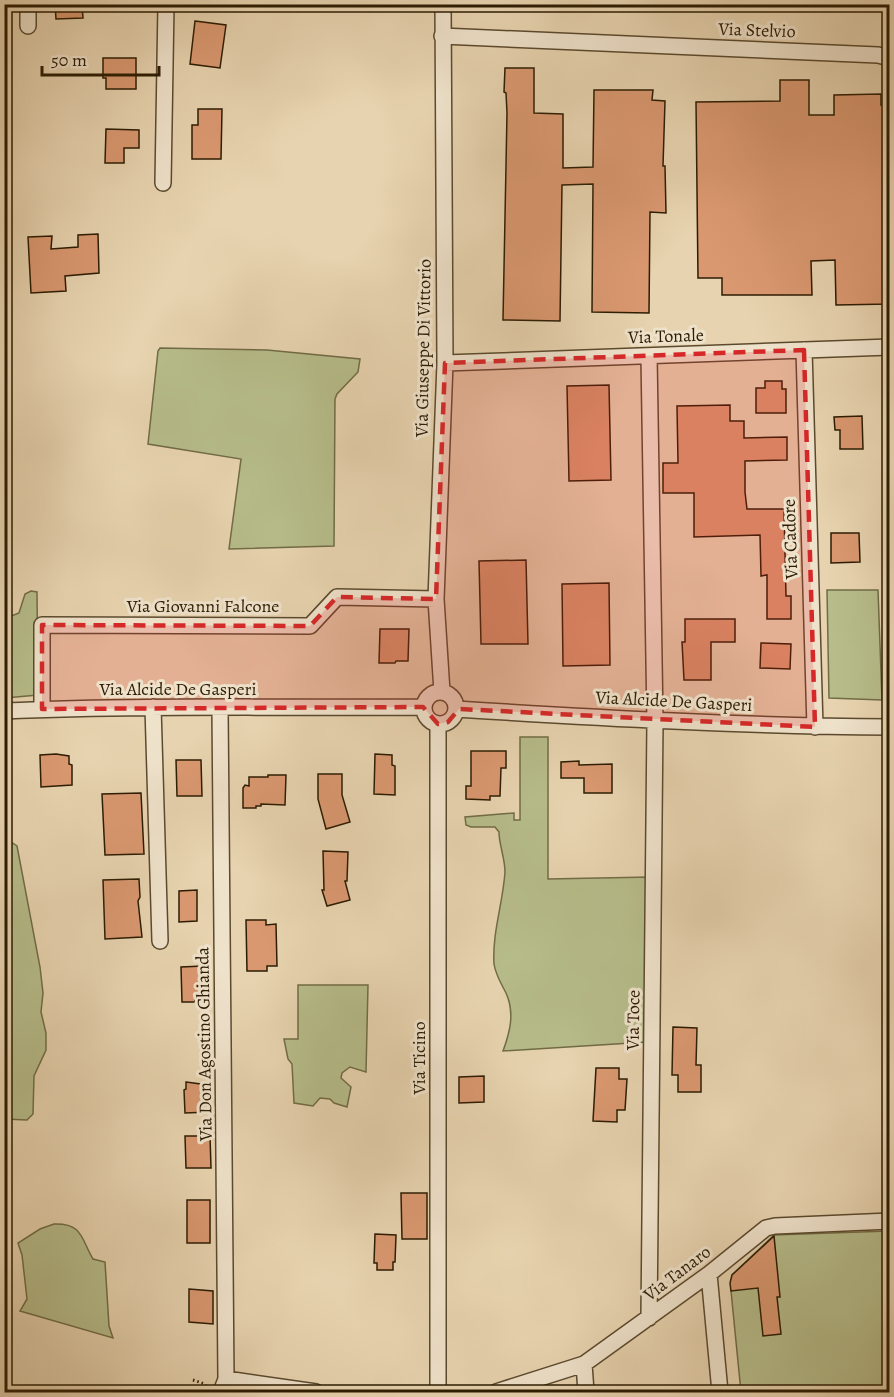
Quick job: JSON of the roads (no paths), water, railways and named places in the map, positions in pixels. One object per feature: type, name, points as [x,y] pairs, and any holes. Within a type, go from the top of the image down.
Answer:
[{"type":"street","points":[[28,4],[28,26]]},
{"type":"street","points":[[163,183],[166,4]]},
{"type":"street","name":"Via Giuseppe Di Vittorio","points":[[442,692],[436,599],[445,363],[443,4]]},
{"type":"street","name":"Via Stelvio","points":[[442,36],[878,55],[890,58]]},
{"type":"street","name":"Via Tonale","points":[[445,363],[890,347]]},
{"type":"street","name":"Via Cadore","points":[[804,350],[815,727]]},
{"type":"street","name":"Via Toce","points":[[650,356],[655,721],[650,1318]]},
{"type":"street","name":"Via Giovanni Falcone","points":[[42,709],[42,625],[310,626],[337,597],[436,599]]},
{"type":"street","points":[[442,692],[454,699],[456,709],[452,719],[438,724],[430,720],[424,707],[432,694],[442,692]]},
{"type":"street","points":[[153,707],[160,941]]},
{"type":"street","name":"Via Alcide De Gasperi","points":[[4,711],[153,707],[220,709],[424,707]]},
{"type":"street","name":"Via Don Agostino Ghianda","points":[[220,709],[224,1385]]},
{"type":"street","name":"Via Alcide De Gasperi","points":[[456,709],[655,721],[815,727],[890,727]]},
{"type":"street","name":"Via Ticino","points":[[438,724],[438,1392]]},
{"type":"street","name":"Via Tanaro","points":[[496,1392],[584,1364],[650,1318],[770,1226],[890,1221]]},
{"type":"street","points":[[709,1274],[720,1392]]},
{"type":"street","points":[[584,1364],[586,1392]]},
{"type":"street","points":[[224,1385],[316,1392]]}]
